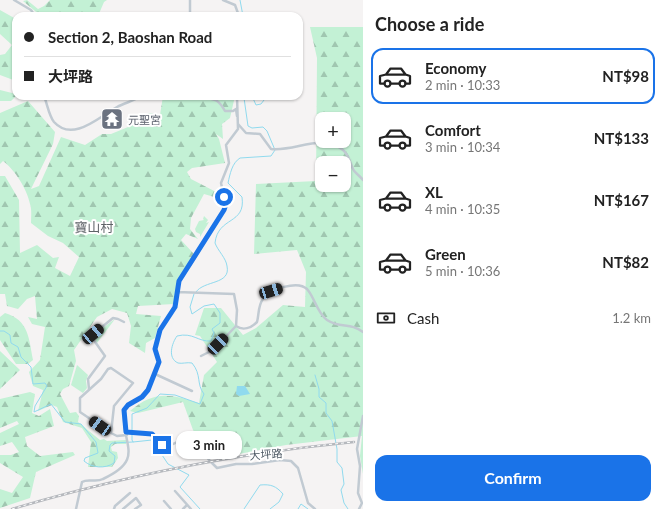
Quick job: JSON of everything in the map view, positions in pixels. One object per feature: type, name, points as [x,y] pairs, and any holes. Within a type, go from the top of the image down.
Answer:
[{"type":"street","points":[[14,0],[32,12]]},
{"type":"street","points":[[190,0],[190,12]]},
{"type":"street","points":[[223,0],[235,5],[237,12]]},
{"type":"street","points":[[46,100],[54,121],[65,128],[74,130],[86,126],[116,107],[136,100]]},
{"type":"street","points":[[217,100],[220,102],[225,111],[233,111],[236,109],[238,124],[246,133],[260,134],[270,148],[291,149],[298,146],[318,143],[331,144],[343,150],[354,171],[363,180]]},
{"type":"street","points":[[76,509],[82,482],[102,480],[124,467],[129,456],[124,410],[128,405],[143,396],[155,374],[159,362],[155,349],[162,326],[175,308],[179,281],[224,210],[226,204],[221,183],[228,162],[225,147],[238,129],[237,100]]},
{"type":"street","points":[[236,326],[247,329],[257,322],[261,301],[266,294],[283,288],[299,285],[306,289],[327,320],[339,326],[353,326],[363,332]]},
{"type":"street","points":[[177,292],[234,294],[237,310],[236,326],[213,350],[202,356]]},
{"type":"street","points":[[89,389],[88,379],[105,354],[93,340],[92,335],[113,318],[124,322]]},
{"type":"street","points":[[111,433],[114,406],[133,384],[109,368],[80,398],[80,412],[111,433],[117,436],[127,434]]},
{"type":"street","points":[[155,374],[192,391]]},
{"type":"street","points":[[359,509],[362,503],[358,493],[360,466],[357,449],[363,416]]},
{"type":"street","name":"大坪路","points":[[127,434],[134,432],[152,434],[162,445],[166,446],[186,438],[192,439],[210,462],[217,468],[236,464],[252,464],[280,460],[291,461],[298,468],[308,503],[316,509]]},
{"type":"street","points":[[175,491],[191,509]]},
{"type":"street","points":[[114,509],[115,506],[130,493]]},
{"type":"street","points":[[123,509],[136,498],[141,505],[135,509]]},
{"type":"street","points":[[164,502],[171,509]]},
{"type":"street","points":[[183,509],[187,506]]},
{"type":"green space","points":[[27,0],[38,9],[50,0],[107,0],[104,2],[100,12],[36,12],[23,1]]},
{"type":"green space","points":[[0,10],[12,17],[12,45],[0,34]]},
{"type":"green space","points":[[310,27],[363,27],[363,474],[360,456],[362,436],[286,445],[228,456],[209,455],[193,430],[183,402],[138,413],[130,411],[147,400],[163,396],[171,396],[199,403],[204,375],[217,362],[200,336],[195,335],[204,308],[221,308],[243,335],[256,328],[283,305],[305,307],[306,272],[297,250],[254,254],[256,184],[315,181],[315,192],[351,192],[351,156],[316,156],[316,148],[351,148],[351,112],[317,112],[317,58]]},
{"type":"green space","points":[[12,45],[12,80],[0,75],[0,55],[5,54]]},
{"type":"green space","points":[[0,90],[12,93],[11,101],[0,101]]},
{"type":"green space","points":[[162,100],[234,100],[230,118],[222,124],[223,139],[216,134],[219,139],[225,163],[192,168],[187,172],[191,179],[220,194],[221,199],[204,194],[191,218],[190,229],[198,239],[186,234],[181,240],[194,254],[179,277],[174,304],[138,306],[136,314],[161,316],[155,338],[146,343],[145,353],[129,343],[131,326],[127,313],[112,309],[97,317],[74,350],[76,361],[69,386],[63,389],[60,394],[70,413],[76,412],[79,416],[78,422],[100,440],[126,440],[126,444],[115,444],[111,447],[112,451],[117,452],[118,458],[112,467],[88,467],[91,442],[82,428],[63,422],[57,407],[52,405],[38,411],[43,390],[33,386],[29,372],[40,360],[45,327],[32,324],[28,317],[37,319],[35,296],[27,299],[18,309],[7,306],[5,294],[0,294],[0,176],[5,176],[19,200],[20,253],[37,245],[53,258],[59,257],[55,268],[70,276],[79,257],[63,243],[48,236],[31,223],[31,206],[23,186],[16,175],[3,161],[0,164],[0,113],[28,101],[55,132],[53,144],[31,189],[39,186],[61,137],[85,145],[102,134],[111,134],[133,125],[149,113],[160,115]]},
{"type":"green space","points":[[204,216],[208,220],[206,223],[209,222],[200,237],[200,234],[196,232],[195,229],[199,221],[204,220]]},
{"type":"green space","points":[[5,313],[19,320],[26,331],[29,338],[33,360],[28,364],[16,364],[0,340],[0,317]]},
{"type":"green space","points":[[115,319],[97,343],[93,337],[94,334]]},
{"type":"green space","points":[[0,351],[20,370],[0,389]]},
{"type":"green space","points":[[77,365],[88,375],[86,381],[87,388],[83,393],[71,385]]},
{"type":"green space","points":[[30,392],[35,394],[32,413],[39,416],[50,409],[54,426],[25,437],[27,446],[40,456],[73,452],[75,455],[36,472],[30,498],[0,508],[0,489],[12,493],[23,477],[0,463],[0,455],[11,455],[19,452],[12,442],[0,446],[0,433],[19,424],[17,421],[0,428],[0,399]]},
{"type":"water","points":[[237,386],[245,386],[250,394],[239,396],[236,394]]},
{"type":"waterway","points":[[240,0],[242,12]]},
{"type":"waterway","points":[[196,292],[200,288],[221,279],[227,272],[225,260],[215,243],[217,234],[221,228],[236,217],[242,206],[242,197],[228,183],[233,166],[240,158],[271,156],[275,150],[267,131],[263,127],[252,128],[248,126],[244,100]]},
{"type":"waterway","points":[[254,100],[256,105],[261,104],[264,100]]},
{"type":"waterway","points":[[194,294],[190,307],[192,314],[204,306],[214,304],[220,313],[220,323],[212,329],[214,333],[211,341],[206,341],[187,335],[177,336],[172,346],[172,358],[178,363],[192,363],[195,367],[200,387],[204,394],[200,404],[175,395],[160,394],[147,408],[132,414],[132,440],[133,442],[152,440],[168,464],[189,475],[180,487],[200,509]]},
{"type":"waterway","points":[[0,331],[4,331],[10,335],[11,343],[18,347],[21,357],[31,367],[33,384],[45,383],[47,386],[35,406],[34,412],[51,404],[65,422],[81,424],[96,442],[98,453],[85,458],[84,461],[99,467],[110,465],[114,463],[115,456],[109,451],[110,445],[112,443],[133,442]]},
{"type":"waterway","points":[[315,375],[319,389],[319,397],[326,403],[326,413],[332,421],[337,449],[337,462],[342,468],[344,484],[341,490],[344,503],[348,509]]},
{"type":"waterway","points":[[244,509],[260,485],[273,486],[283,494],[279,502],[270,509]]},
{"type":"waterway","points":[[298,509],[301,504],[308,509]]},
{"type":"railway","points":[[12,509],[96,486],[181,467],[267,452],[354,442]]},
{"type":"place","name":"元聖宮","points":[[112,119]]},
{"type":"district","name":"寶山村","points":[[94,227]]},
{"type":"route","points":[[162,445],[152,434],[126,432],[124,410],[128,405],[141,398],[150,386],[159,362],[155,349],[162,326],[175,307],[179,281],[194,261],[206,238],[222,215],[226,206],[224,197]]}]
